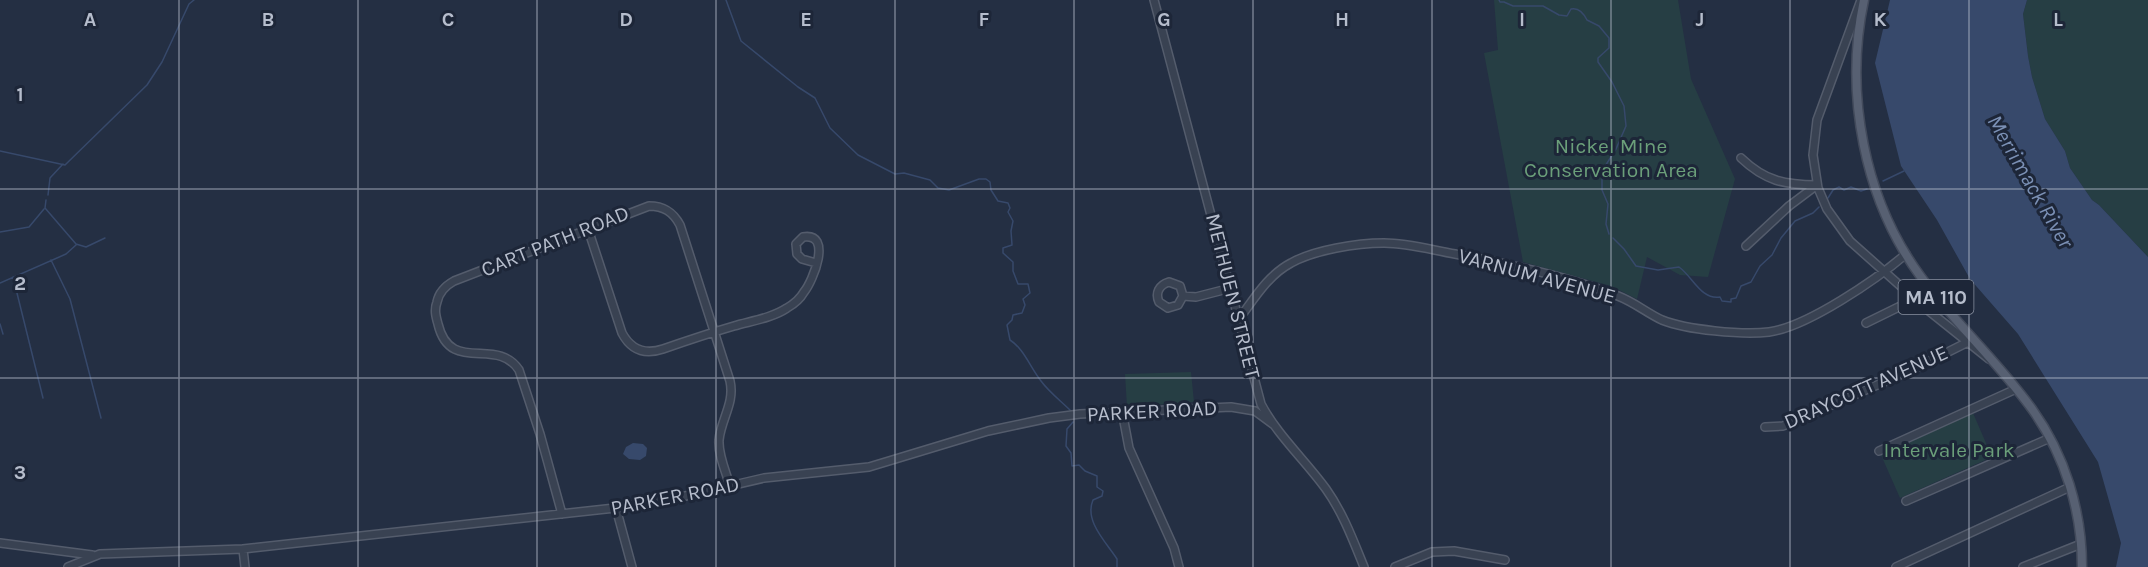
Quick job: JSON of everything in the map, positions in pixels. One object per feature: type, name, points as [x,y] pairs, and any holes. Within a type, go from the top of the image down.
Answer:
[{"type":"main road","name":"MA 110","points":[[1862,0],[1856,68],[1861,130],[1874,184],[1906,254],[1942,305],[2016,389],[2050,438],[2070,487],[2081,544],[2082,567]]},
{"type":"street","name":"METHUEN STREET","points":[[1154,0],[1258,396],[1274,425],[1325,487],[1338,507],[1365,567]]},
{"type":"street","points":[[1862,0],[1817,120],[1813,155],[1817,185],[1827,209],[1855,245],[1966,343],[1993,363]]},
{"type":"street","points":[[1741,158],[1761,175],[1770,179],[1800,185],[1817,185]]},
{"type":"street","points":[[1746,246],[1789,206],[1817,185]]},
{"type":"street","name":"CART PATH ROAD","points":[[562,514],[540,434],[519,370],[513,362],[500,356],[465,353],[451,348],[442,336],[435,308],[440,294],[450,283],[649,206],[658,206],[671,213],[682,230],[732,393],[719,438],[720,453],[730,486]]},
{"type":"street","points":[[588,229],[619,327],[629,344],[641,351],[657,351],[789,307],[805,291],[816,263]]},
{"type":"street","name":"VARNUM AVENUE","points":[[1239,319],[1264,286],[1292,262],[1319,253],[1375,243],[1409,246],[1520,267],[1619,296],[1659,319],[1688,328],[1767,332],[1785,329],[1811,318],[1885,273],[1906,254]]},
{"type":"street","points":[[1184,296],[1196,297],[1231,288]]},
{"type":"street","points":[[1866,323],[1915,299]]},
{"type":"street","name":"DRAYCOTT AVENUE","points":[[1765,427],[1783,426],[1914,369],[1966,343]]},
{"type":"street","points":[[1879,451],[2016,389]]},
{"type":"street","name":"PARKER ROAD","points":[[68,567],[100,554],[243,549],[663,501],[777,476],[869,466],[1018,424],[1080,414],[1241,407],[1262,414],[1274,425]]},
{"type":"street","points":[[1122,411],[1132,456],[1174,548],[1179,567]]},
{"type":"street","points":[[1906,501],[2050,438]]},
{"type":"street","points":[[1896,567],[2070,487]]},
{"type":"street","points":[[616,508],[632,567]]},
{"type":"street","points":[[0,543],[94,556]]},
{"type":"street","points":[[2023,567],[2081,544]]},
{"type":"street","points":[[243,549],[245,567]]},
{"type":"street","points":[[1395,567],[1432,552],[1454,551],[1505,560]]},
{"type":"green space","name":"Nickel Mine Conservation Area","points":[[1494,0],[1678,0],[1691,79],[1735,179],[1708,277],[1680,275],[1647,257],[1637,299],[1611,286],[1523,262],[1484,53],[1498,50]]},
{"type":"green space","points":[[2027,0],[2148,0],[2148,257],[2092,200],[2070,168],[2065,151],[2045,119],[2028,56],[2023,14]]},
{"type":"green space","points":[[1191,372],[1194,402],[1127,407],[1125,374]]},
{"type":"green space","name":"Intervale Park","points":[[1973,413],[1992,457],[1900,498],[1881,455]]},
{"type":"water","name":"Merrimack River","points":[[1890,0],[2027,0],[2023,14],[2028,56],[2045,119],[2065,151],[2070,168],[2092,200],[2148,257],[2148,567],[2116,567],[2121,543],[2098,462],[2018,334],[1970,279],[1937,220],[1901,166],[1875,63]]},
{"type":"water","points":[[633,443],[643,444],[647,448],[646,456],[640,460],[629,459],[623,454],[626,447]]},
{"type":"waterway","points":[[0,151],[65,165],[147,85],[162,62],[189,4],[194,0]]},
{"type":"waterway","points":[[726,0],[741,41],[815,98],[830,128],[858,155],[895,174],[904,173],[930,180],[938,188],[949,190],[979,179],[986,179],[990,182],[991,190],[998,201],[1008,203],[1010,208],[1008,212],[1013,221],[1012,245],[1003,248],[1003,253],[1013,262],[1013,271],[1018,284],[1028,284],[1030,293],[1023,299],[1025,305],[1022,313],[1013,315],[1007,325],[1010,340],[1023,353],[1044,385],[1071,411]]},
{"type":"waterway","points":[[1499,0],[1513,6],[1543,6],[1559,15],[1567,16],[1571,9],[1579,10],[1587,20],[1599,26],[1609,38],[1609,48],[1598,58],[1598,62],[1612,82],[1624,106],[1626,126],[1616,149],[1602,171],[1602,190],[1608,204],[1606,224],[1609,234]]},
{"type":"waterway","points":[[48,195],[50,178],[63,164]]},
{"type":"waterway","points":[[1883,181],[1904,171]]},
{"type":"waterway","points":[[1828,198],[1833,190],[1839,187],[1844,190],[1851,187],[1861,191],[1867,189]]},
{"type":"waterway","points":[[46,200],[45,208],[76,244],[86,247],[105,238]]},
{"type":"waterway","points":[[1613,238],[1636,266],[1658,270],[1679,267],[1702,291],[1713,297],[1720,297],[1722,301],[1731,302],[1731,299],[1736,298],[1741,286],[1751,282],[1760,266],[1772,255],[1781,238],[1795,221],[1813,213],[1819,207]]},
{"type":"waterway","points":[[0,232],[29,227],[44,209]]},
{"type":"waterway","points":[[0,283],[66,254],[76,245]]},
{"type":"waterway","points":[[51,260],[70,299],[101,418]]},
{"type":"waterway","points":[[13,277],[43,398]]},
{"type":"waterway","points":[[0,324],[3,334]]},
{"type":"waterway","points":[[1073,422],[1067,429],[1066,446],[1071,453],[1072,466],[1079,465],[1085,471],[1097,476],[1097,487],[1103,491],[1102,496],[1093,500],[1091,516],[1117,559],[1117,567]]}]
